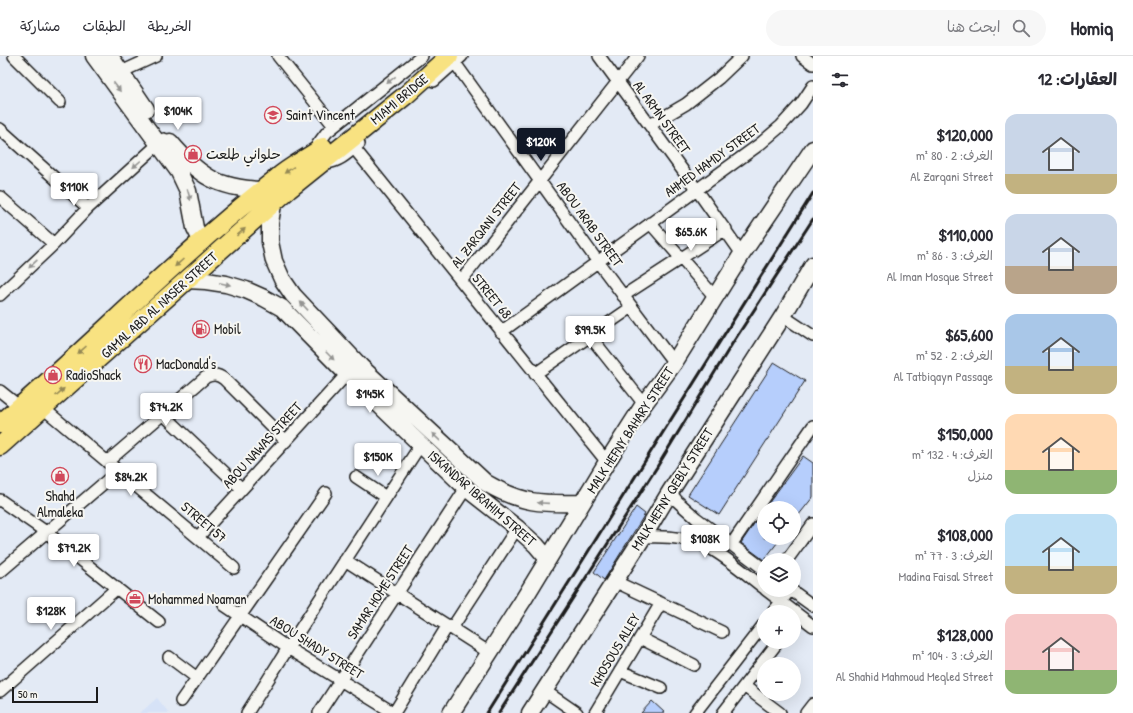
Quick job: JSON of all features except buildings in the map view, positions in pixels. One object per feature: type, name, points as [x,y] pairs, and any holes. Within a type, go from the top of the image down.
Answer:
[{"type":"main road","name":"MIAMI BRIDGE","points":[[345,137],[438,56]]},
{"type":"main road","name":"MIAMI BRIDGE","points":[[345,137],[456,58]]},
{"type":"main road","name":"GAMAL ABD AL NASER STREET","points":[[0,446],[186,280],[268,197],[278,176],[316,159],[345,137]]},
{"type":"main road","name":"GAMAL ABD AL NASER STREET","points":[[0,424],[202,242],[268,197]]},
{"type":"street","points":[[14,56],[60,102]]},
{"type":"street","points":[[94,56],[162,140],[192,167],[225,185],[268,197]]},
{"type":"street","points":[[110,56],[162,140],[184,181],[191,202],[195,228],[202,242]]},
{"type":"street","points":[[121,72],[156,56]]},
{"type":"street","name":"STREET 68","points":[[278,56],[607,462]]},
{"type":"street","name":"GAMAL ABD AL NASER STREET","points":[[345,137],[422,56]]},
{"type":"street","name":"AL ARMN STREET","points":[[599,56],[726,229],[742,254]]},
{"type":"street","name":"AL ZARQANI STREET","points":[[461,281],[638,56]]},
{"type":"street","points":[[650,125],[686,104],[719,78],[742,56]]},
{"type":"street","points":[[802,56],[813,64]]},
{"type":"street","name":"ABOU ARAB STREET","points":[[456,58],[598,262],[674,363]]},
{"type":"street","name":"AHMED HAMDY STREET","points":[[501,332],[760,144],[782,126],[801,104],[813,86]]},
{"type":"street","points":[[0,129],[88,208]]},
{"type":"street","points":[[1,293],[54,244],[88,208],[162,140]]},
{"type":"street","name":"MALK HEFNY BAHARY STREET","points":[[451,713],[490,653],[644,404],[674,363],[742,254],[813,149]]},
{"type":"street","points":[[0,197],[54,244]]},
{"type":"street","name":"ISKANDAR IBRAHIM STREET","points":[[268,197],[270,236],[274,261],[282,279],[293,295],[361,367],[486,483],[503,493],[521,500],[541,503],[582,503]]},
{"type":"street","points":[[650,223],[715,297]]},
{"type":"street","points":[[623,296],[726,229]]},
{"type":"street","name":"MALK HEFNY QEBLY STREET","points":[[530,713],[783,316],[813,265]]},
{"type":"street","name":"ISKANDAR IBRAHIM STREET","points":[[186,280],[226,284],[252,293],[282,308],[347,374],[421,444],[472,492],[536,545],[548,559]]},
{"type":"street","points":[[535,374],[632,307]]},
{"type":"street","points":[[783,316],[813,336]]},
{"type":"street","points":[[590,336],[644,404]]},
{"type":"street","name":"ABOU NAWAS STREET","points":[[198,537],[347,374]]},
{"type":"street","points":[[107,462],[206,377],[212,375],[219,375],[286,441]]},
{"type":"street","points":[[0,391],[20,407]]},
{"type":"street","name":"STREET 57","points":[[43,408],[234,568]]},
{"type":"street","points":[[163,414],[242,490]]},
{"type":"street","points":[[731,545],[812,431]]},
{"type":"street","points":[[247,713],[421,444]]},
{"type":"street","points":[[0,572],[118,471]]},
{"type":"street","points":[[356,477],[386,497]]},
{"type":"street","points":[[472,492],[486,483]]},
{"type":"street","points":[[181,701],[326,492]]},
{"type":"street","name":"SAMAR HOME STREET","points":[[319,713],[397,593],[472,492]]},
{"type":"street","points":[[670,492],[686,510],[757,565]]},
{"type":"street","points":[[0,500],[46,532],[159,622]]},
{"type":"street","points":[[792,553],[813,524]]},
{"type":"street","points":[[394,713],[517,528]]},
{"type":"street","points":[[642,537],[662,536],[697,542],[717,552],[757,583]]},
{"type":"street","points":[[345,560],[490,653]]},
{"type":"street","points":[[614,581],[722,632]]},
{"type":"street","points":[[0,691],[117,588]]},
{"type":"street","points":[[775,597],[784,605]]},
{"type":"street","points":[[779,605],[785,597]]},
{"type":"street","points":[[801,597],[811,604],[801,613]]},
{"type":"street","name":"KHOSOUS ALLEY","points":[[595,713],[661,603]]},
{"type":"street","name":"ABOU SHADY STREET","points":[[224,604],[288,648],[394,713]]},
{"type":"street","points":[[801,620],[813,626]]},
{"type":"street","points":[[695,713],[757,633]]},
{"type":"street","points":[[640,638],[694,664]]},
{"type":"street","points":[[723,713],[773,649]]},
{"type":"street","points":[[169,657],[197,678]]},
{"type":"street","points":[[620,671],[661,688]]},
{"type":"street","points":[[744,686],[780,713]]},
{"type":"street","points":[[545,691],[577,713]]},
{"type":"street","points":[[806,713],[813,704]]},
{"type":"shaded area","points":[[157,698],[169,713],[140,713]]},
{"type":"railway","points":[[487,713],[813,193]]},
{"type":"railway","points":[[499,713],[657,467],[732,344],[813,219]]},
{"type":"place","name":"Saint Vincent","points":[[273,115]]},
{"type":"place","name":"حلواني طلعت","points":[[193,154]]},
{"type":"place","name":"Mobil","points":[[201,329]]},
{"type":"place","name":"MacDonald's","points":[[143,364]]},
{"type":"place","name":"RadioShack","points":[[53,375]]},
{"type":"place","name":"Shahd Almaleka","points":[[60,476]]},
{"type":"place","name":"Mohammed Noaman","points":[[135,599]]}]
